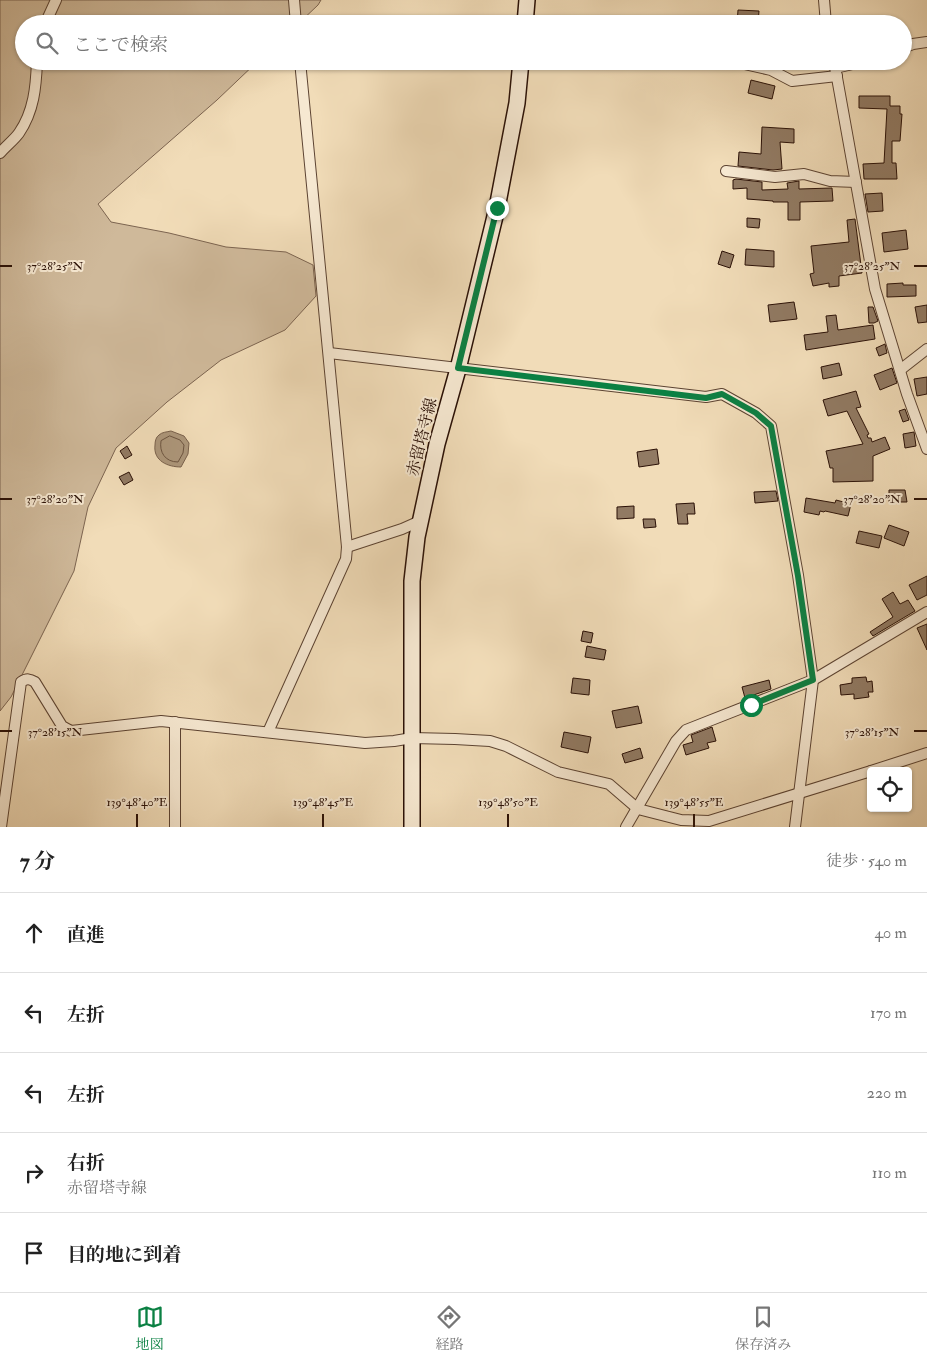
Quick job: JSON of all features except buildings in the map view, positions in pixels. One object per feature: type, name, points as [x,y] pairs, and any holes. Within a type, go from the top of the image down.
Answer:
[{"type":"main road","points":[[526,15],[527,0]]},
{"type":"main road","name":"赤留塔寺線","points":[[412,827],[412,581],[420,521],[437,444],[458,368],[497,208],[517,103],[520,70]]},
{"type":"street","points":[[49,15],[56,0]]},
{"type":"street","points":[[294,0],[295,15]]},
{"type":"street","points":[[824,0],[825,15]]},
{"type":"street","points":[[912,44],[927,42]]},
{"type":"street","points":[[0,153],[19,133],[28,116],[34,101],[36,70]]},
{"type":"street","points":[[268,732],[346,559],[347,546],[301,70]]},
{"type":"street","points":[[771,70],[792,81],[828,70]]},
{"type":"street","points":[[835,70],[875,289],[927,449]]},
{"type":"street","points":[[726,171],[775,177],[804,174],[830,181],[856,182]]},
{"type":"street","points":[[900,370],[927,349]]},
{"type":"street","points":[[329,353],[706,398],[722,394],[766,420],[771,426],[779,468],[813,680],[795,827]]},
{"type":"street","points":[[347,546],[402,530],[420,521]]},
{"type":"street","points":[[626,827],[676,741],[686,730],[813,680],[927,612]]},
{"type":"street","points":[[1,827],[21,682],[25,679],[35,682],[62,726],[71,731],[161,721],[365,743],[394,742],[412,738],[490,741],[506,746],[558,772],[609,784],[638,809],[681,820],[699,822],[719,818],[867,772]]},
{"type":"street","points":[[175,722],[175,827]]},
{"type":"street","points":[[883,767],[927,753]]},
{"type":"shaded area","points":[[0,0],[321,0],[307,15],[15,15],[15,70],[249,70],[98,204],[111,222],[169,233],[226,247],[286,252],[313,265],[316,296],[285,330],[221,360],[167,402],[116,448],[88,507],[74,571],[11,697],[0,711]]},
{"type":"water","points":[[171,431],[184,436],[189,443],[188,454],[181,467],[171,466],[162,462],[156,455],[155,442],[157,437],[162,433]]},
{"type":"route","points":[[497,208],[458,368],[706,398],[722,394],[756,413],[771,426],[798,576],[813,680],[751,705]]}]
